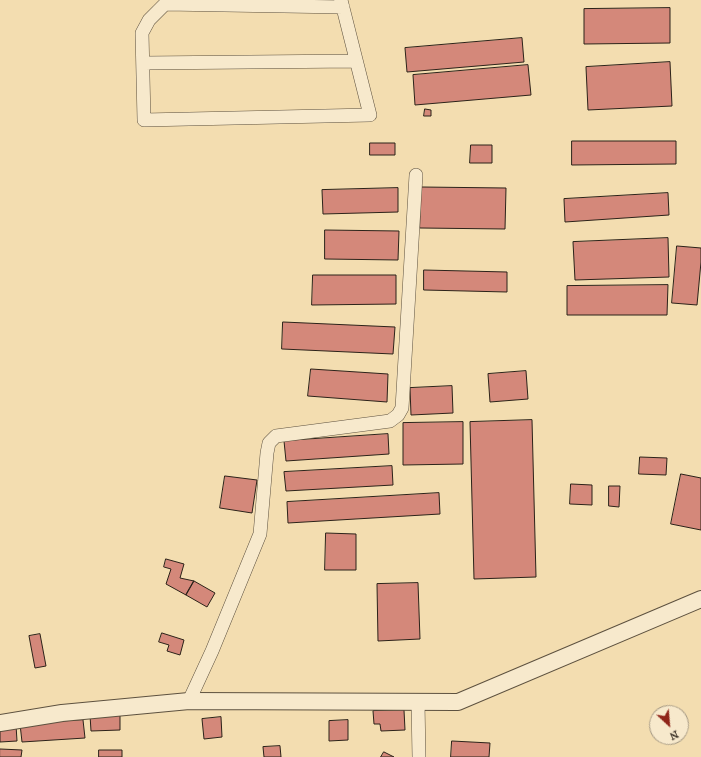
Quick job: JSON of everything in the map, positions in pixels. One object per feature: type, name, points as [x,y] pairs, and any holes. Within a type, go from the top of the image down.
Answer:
[{"type":"street","points":[[167,2],[342,4],[370,115],[144,120],[142,33],[149,20],[167,2]]},
{"type":"street","points":[[143,63],[356,61]]},
{"type":"street","points":[[189,701],[212,652],[260,534],[267,453],[270,443],[276,436],[390,421],[398,415],[402,408],[416,175]]},
{"type":"street","points":[[0,723],[62,713],[189,701],[458,702],[701,599]]},
{"type":"street","points":[[418,702],[419,757]]},
{"type":"building","points":[[670,8],[670,43],[584,44],[584,9]]},
{"type":"building","points":[[522,38],[524,62],[407,72],[405,48]]},
{"type":"building","points":[[670,62],[672,106],[588,110],[586,67]]},
{"type":"building","points":[[528,65],[531,95],[415,105],[413,75]]},
{"type":"building","points":[[425,109],[431,110],[431,116],[424,116]]},
{"type":"building","points":[[572,141],[676,141],[676,164],[572,165]]},
{"type":"building","points":[[370,143],[395,143],[395,155],[370,155]]},
{"type":"building","points":[[471,145],[492,145],[492,163],[470,163]]},
{"type":"building","points":[[421,187],[506,188],[505,229],[420,228]]},
{"type":"building","points":[[398,188],[398,212],[323,214],[322,190]]},
{"type":"building","points":[[668,193],[669,215],[565,222],[564,199]]},
{"type":"building","points":[[325,230],[399,231],[398,260],[325,259]]},
{"type":"building","points":[[668,238],[669,277],[575,280],[573,242]]},
{"type":"building","points":[[677,246],[701,248],[697,305],[672,303]]},
{"type":"building","points":[[424,270],[507,272],[507,292],[424,290]]},
{"type":"building","points":[[313,275],[396,275],[396,304],[312,305]]},
{"type":"building","points":[[668,285],[667,315],[567,315],[567,286]]},
{"type":"building","points":[[283,322],[395,327],[393,354],[282,349]]},
{"type":"building","points":[[311,369],[388,374],[387,402],[308,396]]},
{"type":"building","points":[[526,371],[528,399],[490,402],[488,374]]},
{"type":"building","points":[[452,386],[453,413],[411,415],[410,388]]},
{"type":"building","points":[[532,420],[536,577],[474,579],[470,422]]},
{"type":"building","points":[[463,422],[463,464],[403,465],[403,423]]},
{"type":"building","points":[[388,434],[389,454],[286,461],[284,441]]},
{"type":"building","points":[[640,457],[667,458],[666,475],[639,474]]},
{"type":"building","points":[[392,466],[393,485],[286,491],[284,472]]},
{"type":"building","points":[[681,474],[701,478],[701,530],[671,524]]},
{"type":"building","points":[[225,476],[257,480],[252,513],[220,508]]},
{"type":"building","points":[[571,484],[592,485],[592,505],[570,504]]},
{"type":"building","points":[[609,486],[620,486],[619,507],[609,506]]},
{"type":"building","points":[[439,493],[440,514],[288,523],[287,502]]},
{"type":"building","points":[[326,533],[356,534],[356,570],[325,570]]},
{"type":"building","points":[[166,559],[184,564],[180,578],[194,581],[186,595],[166,584],[171,569],[164,567]]},
{"type":"building","points":[[194,581],[215,593],[207,607],[186,595]]},
{"type":"building","points":[[418,583],[420,639],[378,641],[377,584]]},
{"type":"building","points":[[162,633],[184,640],[180,655],[167,651],[169,645],[159,642]]},
{"type":"building","points":[[40,634],[46,666],[35,668],[29,636]]},
{"type":"building","points":[[404,710],[405,730],[381,731],[380,724],[374,724],[373,711]]},
{"type":"building","points":[[120,714],[120,730],[91,731],[90,715]]},
{"type":"building","points":[[221,717],[222,737],[204,739],[202,719]]},
{"type":"building","points":[[83,720],[85,738],[22,742],[20,724]]},
{"type":"building","points":[[348,720],[348,740],[329,741],[329,721]]},
{"type":"building","points":[[16,725],[17,741],[0,742],[0,726]]},
{"type":"building","points":[[452,741],[490,743],[489,757],[451,757]]},
{"type":"building","points":[[280,746],[281,757],[264,757],[263,747]]},
{"type":"building","points":[[0,749],[22,750],[21,757],[0,757]]},
{"type":"building","points":[[99,750],[122,750],[122,757],[99,757]]},
{"type":"building","points":[[384,752],[394,757],[381,757]]}]
